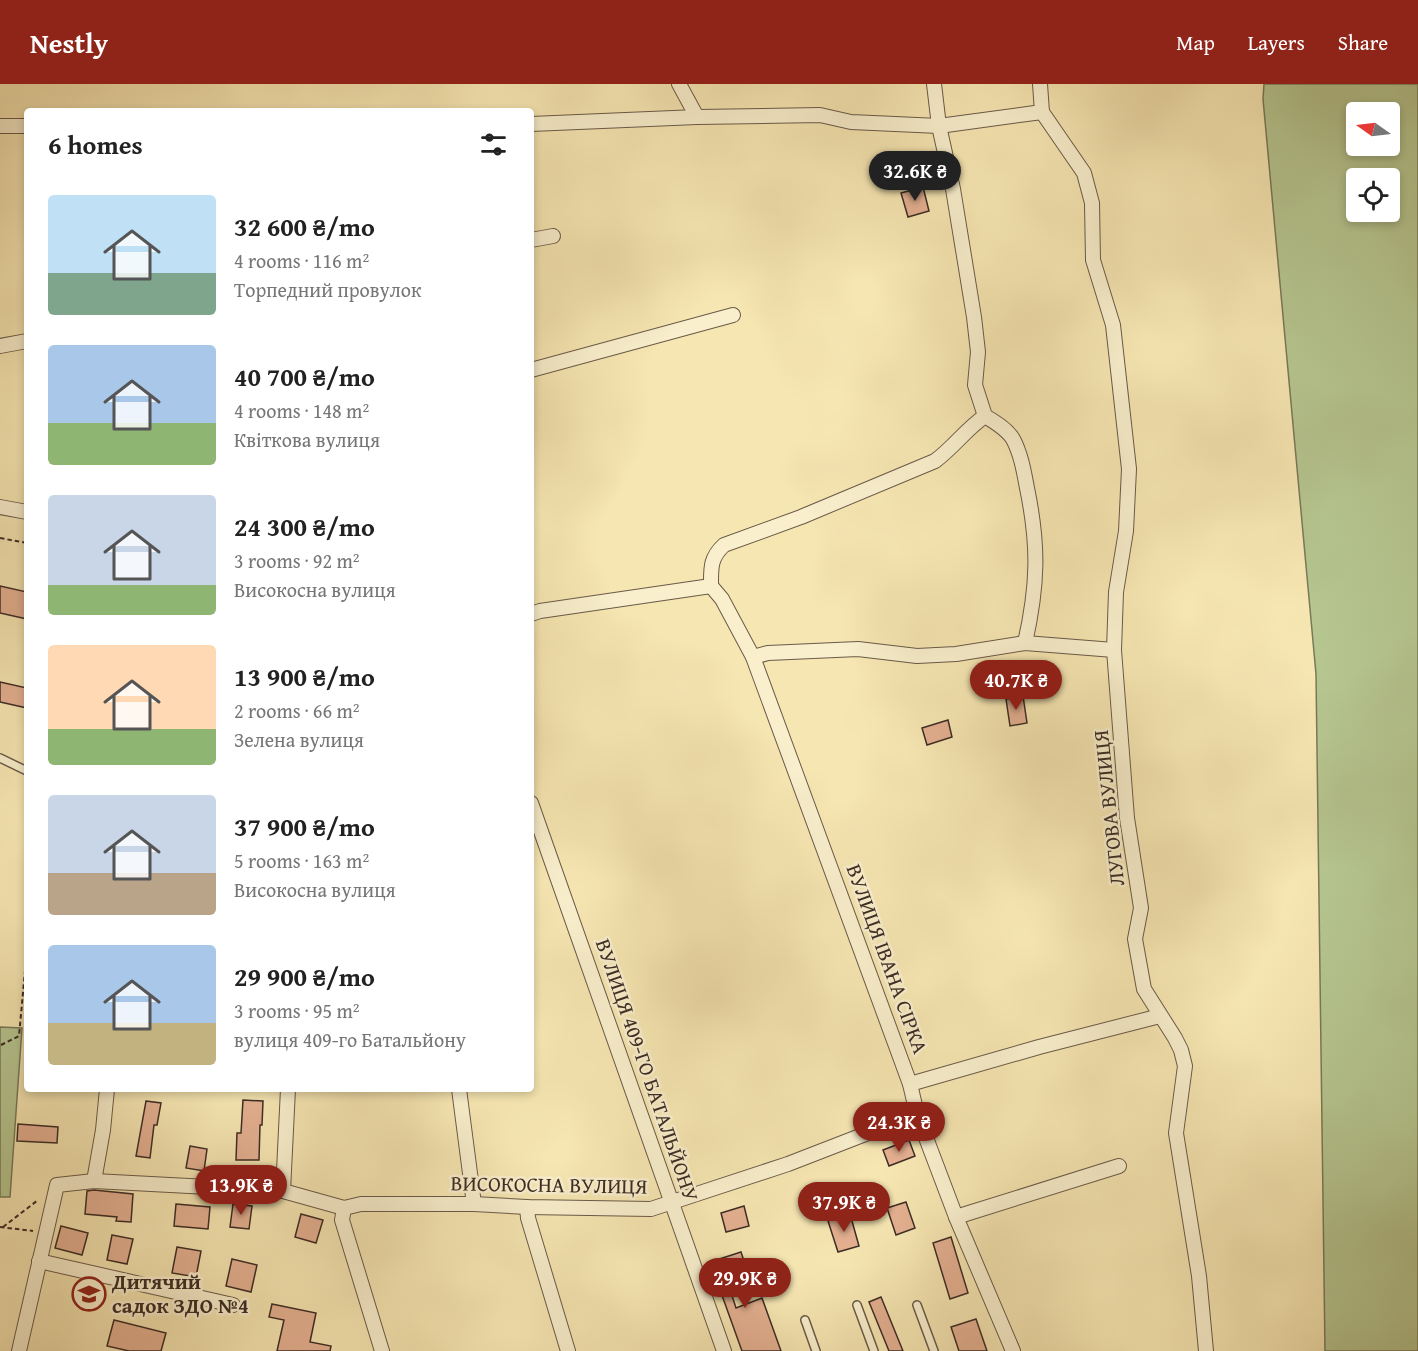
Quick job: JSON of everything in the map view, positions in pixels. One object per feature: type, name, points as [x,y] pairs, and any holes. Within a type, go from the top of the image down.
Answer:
[{"type":"street","points":[[679,84],[697,117]]},
{"type":"street","points":[[934,84],[939,126],[953,189],[974,317],[978,352],[975,385],[985,416],[999,424],[1012,438],[1023,467],[1032,514],[1037,562],[1033,608],[1025,643]]},
{"type":"street","points":[[534,124],[697,117],[820,115],[851,122],[939,126],[1042,112],[1040,84]]},
{"type":"street","name":"ЛУГОВА ВУЛИЦЯ","points":[[1042,112],[1084,173],[1092,203],[1093,260],[1113,325],[1129,469],[1126,531],[1116,592],[1114,650],[1127,818],[1141,908],[1136,939],[1144,989],[1181,1050],[1185,1066],[1176,1133],[1199,1276],[1206,1351]]},
{"type":"street","points":[[0,126],[24,126]]},
{"type":"street","points":[[534,239],[553,236]]},
{"type":"street","points":[[534,369],[733,315]]},
{"type":"street","points":[[0,346],[24,342]]},
{"type":"street","points":[[534,613],[711,586],[714,554],[724,544],[801,517],[935,461],[953,448],[968,428],[985,416]]},
{"type":"street","points":[[0,507],[24,511]]},
{"type":"street","name":"ВУЛИЦЯ ІВАНА СІРКА","points":[[711,586],[722,599],[753,657],[910,1084],[917,1114],[956,1217],[1013,1351]]},
{"type":"street","points":[[753,657],[768,653],[858,649],[917,656],[1025,643],[1114,650]]},
{"type":"street","name":"ВУЛИЦЯ 409-ГО БАТАЛЬЙОНУ","points":[[534,812],[724,1351]]},
{"type":"street","points":[[910,1084],[1039,1047],[1160,1016]]},
{"type":"street","points":[[94,1181],[107,1092]]},
{"type":"street","points":[[283,1191],[288,1092]]},
{"type":"street","points":[[459,1092],[474,1204]]},
{"type":"street","name":"ВИСОКОСНА ВУЛИЦЯ","points":[[46,1233],[57,1185],[94,1181],[283,1191],[344,1208],[361,1204],[474,1204],[651,1209],[788,1164],[917,1114]]},
{"type":"street","points":[[956,1217],[1119,1166]]},
{"type":"street","points":[[527,1207],[528,1218],[568,1351]]},
{"type":"street","points":[[344,1208],[342,1220],[382,1351]]},
{"type":"street","points":[[19,1351],[46,1233]]},
{"type":"street","points":[[39,1261],[233,1305]]},
{"type":"lane","points":[[0,758],[24,770]]},
{"type":"lane","points":[[857,1305],[874,1351]]},
{"type":"lane","points":[[917,1305],[934,1351]]},
{"type":"lane","points":[[806,1320],[816,1351]]},
{"type":"path","points":[[0,538],[24,542]]},
{"type":"path","points":[[1,1045],[19,1036],[24,982]]},
{"type":"path","points":[[1,1227],[39,1199]]},
{"type":"path","points":[[1,1227],[46,1233]]},
{"type":"green space","points":[[1264,84],[1418,84],[1418,1351],[1325,1351],[1316,674],[1263,99]]},
{"type":"green space","points":[[0,1027],[22,1028],[10,1197],[0,1197]]},
{"type":"building","points":[[923,187],[929,211],[908,217],[901,193]]},
{"type":"building","points":[[0,586],[24,591],[24,618],[0,613]]},
{"type":"building","points":[[0,682],[24,687],[24,707],[0,702]]},
{"type":"building","points":[[1023,696],[1027,723],[1010,726],[1006,699]]},
{"type":"building","points":[[948,720],[952,737],[927,745],[922,728]]},
{"type":"building","points":[[243,1100],[263,1101],[259,1160],[236,1160],[237,1133],[241,1133]]},
{"type":"building","points":[[146,1101],[161,1103],[157,1125],[154,1125],[150,1158],[136,1156]]},
{"type":"building","points":[[18,1124],[58,1127],[57,1143],[17,1141]]},
{"type":"building","points":[[909,1140],[915,1156],[889,1166],[883,1150]]},
{"type":"building","points":[[190,1146],[207,1149],[204,1171],[186,1168]]},
{"type":"building","points":[[87,1191],[133,1194],[131,1222],[116,1221],[117,1217],[85,1214]]},
{"type":"building","points":[[906,1202],[915,1228],[896,1235],[887,1208]]},
{"type":"building","points":[[176,1204],[210,1207],[208,1229],[174,1226]]},
{"type":"building","points":[[233,1204],[252,1206],[249,1229],[230,1227]]},
{"type":"building","points":[[744,1206],[749,1226],[726,1232],[721,1213]]},
{"type":"building","points":[[301,1214],[323,1220],[316,1243],[295,1237]]},
{"type":"building","points":[[850,1214],[859,1246],[838,1252],[828,1221]]},
{"type":"building","points":[[61,1226],[88,1233],[82,1255],[55,1248]]},
{"type":"building","points":[[112,1235],[133,1239],[127,1264],[107,1260]]},
{"type":"building","points":[[951,1237],[968,1293],[950,1299],[933,1243]]},
{"type":"building","points":[[177,1247],[201,1251],[196,1277],[172,1273]]},
{"type":"building","points":[[741,1252],[748,1273],[727,1280],[736,1308],[762,1298],[781,1351],[742,1351],[710,1262]]},
{"type":"building","points":[[232,1259],[257,1265],[251,1292],[226,1286]]},
{"type":"building","points":[[881,1297],[903,1351],[889,1351],[869,1302]]},
{"type":"building","points":[[272,1304],[316,1313],[310,1342],[331,1346],[330,1351],[277,1351],[284,1320],[269,1317]]},
{"type":"building","points":[[976,1319],[987,1351],[959,1351],[951,1327]]},
{"type":"building","points":[[114,1320],[166,1333],[161,1351],[129,1351],[107,1346]]},
{"type":"place","name":"Дитячий садок ЗДО №4","points":[[89,1294]]}]
